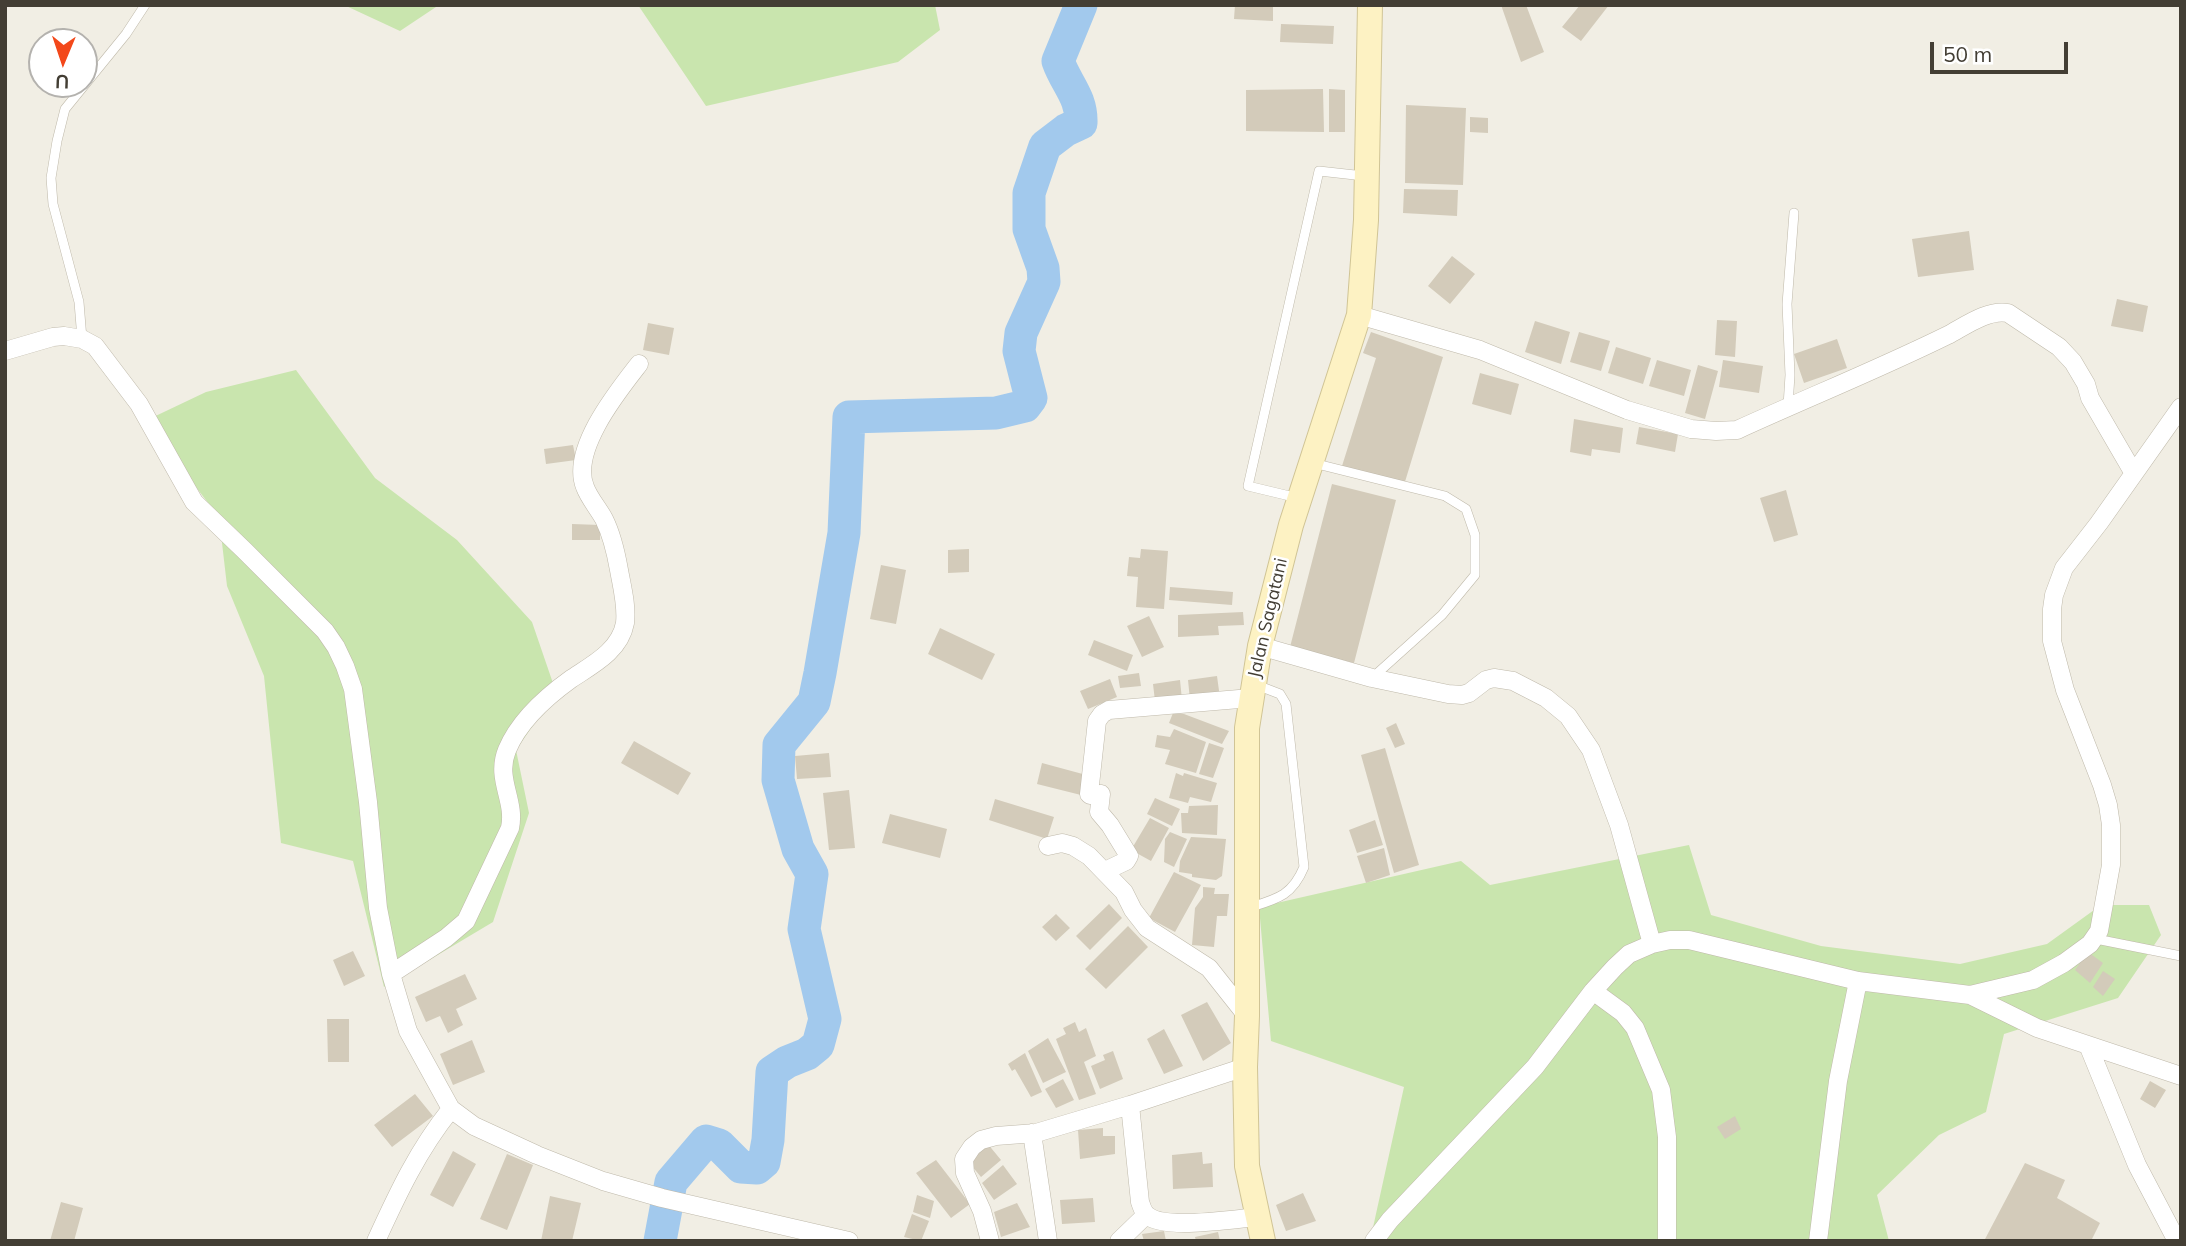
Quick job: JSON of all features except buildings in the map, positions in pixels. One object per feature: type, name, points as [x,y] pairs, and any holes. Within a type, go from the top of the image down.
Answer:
[{"type":"street","name":"Jalan Sagatani","points":[[1260,1229],[1247,1166],[1247,728],[1260,646],[1300,498],[1359,315],[1366,220],[1370,5]]},
{"type":"street","points":[[1359,315],[1480,350],[1627,410],[1691,429],[1716,431],[1737,430],[1913,352],[1984,316],[2008,313],[2059,347],[2073,362],[2081,373],[2090,398],[2133,472]]},
{"type":"street","points":[[5,351],[64,336],[82,339],[95,346],[139,404],[194,502],[325,631],[336,647],[353,689],[378,908],[391,974],[408,1031],[451,1109],[474,1126],[603,1181],[662,1198],[849,1241]]},
{"type":"street","points":[[391,974],[446,938],[466,921],[510,828],[512,813],[502,770],[503,760],[512,739],[531,713],[570,680],[596,664],[614,647],[621,634],[625,623],[625,605],[615,549],[606,523],[586,489],[583,475],[585,455],[598,420],[607,404],[639,364]]},
{"type":"street","points":[[1970,995],[2033,980],[2064,963],[2095,939],[2099,931],[2111,865],[2111,825],[2102,785],[2065,690],[2052,641],[2052,609],[2056,586],[2064,568],[2181,407]]},
{"type":"street","points":[[1260,646],[1372,678],[1455,695],[1469,693],[1486,680],[1502,678],[1546,698],[1568,716],[1591,750],[1614,813],[1652,944]]},
{"type":"street","points":[[1105,871],[1126,861],[1129,856],[1099,812],[1101,794],[1089,794],[1097,722],[1102,714],[1109,710],[1252,691]]},
{"type":"street","points":[[1048,846],[1062,843],[1090,856],[1124,892],[1147,928],[1209,968],[1247,1016]]},
{"type":"street","points":[[1374,1241],[1390,1220],[1535,1068],[1593,991],[1629,954],[1670,940],[1689,940],[1858,981],[1970,995],[2037,1028],[2181,1076]]},
{"type":"street","points":[[1818,1241],[1838,1081],[1858,981]]},
{"type":"street","points":[[1593,991],[1623,1013],[1635,1028],[1661,1090],[1667,1137],[1667,1241]]},
{"type":"street","points":[[2088,1045],[2137,1165],[2177,1241]]},
{"type":"street","points":[[990,1241],[982,1211],[965,1173],[964,1160],[972,1147],[981,1140],[1032,1133],[1130,1105],[1245,1067]]},
{"type":"street","points":[[1130,1105],[1140,1202],[1146,1215],[1167,1222],[1260,1229]]},
{"type":"street","points":[[376,1241],[409,1171],[429,1136],[451,1109]]},
{"type":"street","points":[[1032,1133],[1048,1241]]},
{"type":"street","points":[[1119,1241],[1146,1215]]},
{"type":"lane","points":[[82,339],[79,302],[53,204],[51,178],[57,141],[65,109],[126,34],[145,5]]},
{"type":"lane","points":[[1300,498],[1248,486],[1319,171],[1367,176]]},
{"type":"lane","points":[[1788,406],[1790,375],[1787,304],[1794,213]]},
{"type":"lane","points":[[1311,462],[1445,496],[1466,509],[1475,535],[1475,575],[1442,615],[1372,678]]},
{"type":"lane","points":[[1246,908],[1269,902],[1284,894],[1297,883],[1304,867],[1286,704],[1280,694],[1252,691]]},
{"type":"lane","points":[[2095,939],[2181,956]]},
{"type":"green space","points":[[344,5],[439,5],[400,31]]},
{"type":"green space","points":[[638,5],[935,5],[940,30],[898,62],[706,106]]},
{"type":"green space","points":[[296,370],[375,478],[457,540],[532,622],[556,692],[516,750],[529,813],[493,922],[384,987],[353,861],[281,843],[264,676],[227,586],[219,517],[145,421],[206,392]]},
{"type":"green space","points":[[1689,845],[1711,915],[1821,946],[1960,964],[2047,944],[2101,905],[2149,905],[2161,935],[2118,998],[2004,1034],[1986,1112],[1939,1135],[1877,1195],[1889,1241],[1370,1241],[1404,1087],[1271,1041],[1259,907],[1461,861],[1490,885]]},
{"type":"waterway","points":[[660,1241],[671,1182],[706,1141],[719,1145],[741,1167],[757,1168],[764,1162],[772,1072],[807,1054],[818,1045],[825,1019],[804,929],[812,874],[798,849],[778,780],[779,745],[814,702],[844,533],[849,417],[996,413],[1025,406],[1031,398],[1019,351],[1021,333],[1044,282],[1043,268],[1029,229],[1029,193],[1045,146],[1066,130],[1081,123],[1079,106],[1058,61],[1081,5]]}]
